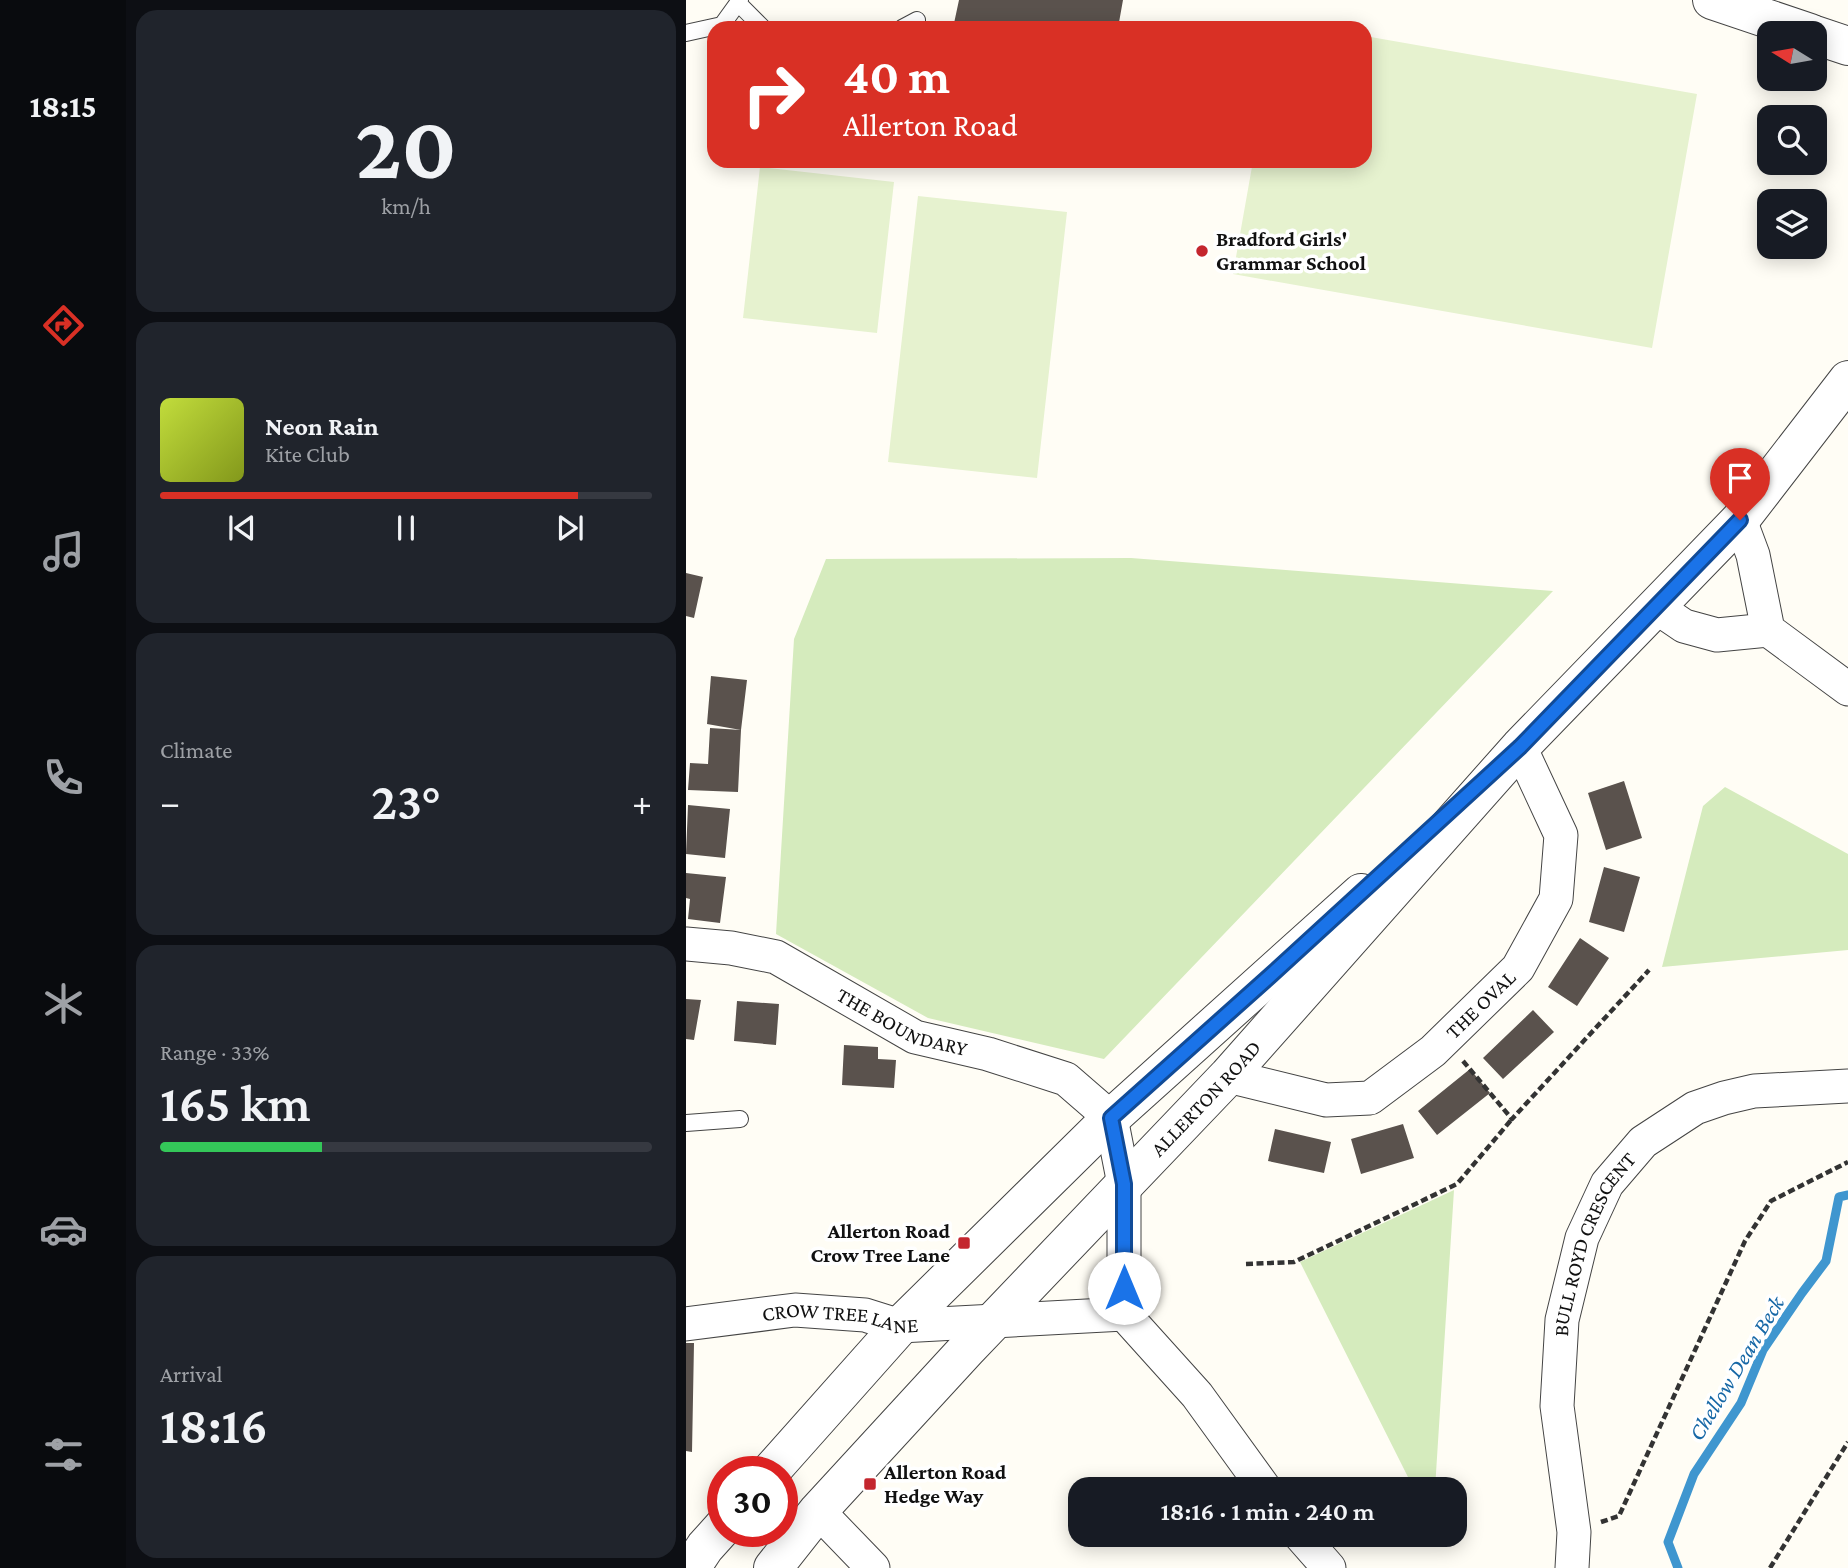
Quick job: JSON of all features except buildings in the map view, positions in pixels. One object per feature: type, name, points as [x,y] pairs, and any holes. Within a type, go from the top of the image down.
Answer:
[{"type":"street","points":[[1727,2],[1777,21]]},
{"type":"street","points":[[1827,39],[1848,46]]},
{"type":"street","name":"ALLERTON ROAD","points":[[774,1568],[818,1511],[993,1322],[1228,1076],[1520,747],[1740,520],[1848,380]]},
{"type":"street","points":[[1740,520],[1754,555],[1768,630]]},
{"type":"street","points":[[1656,607],[1684,626],[1717,635],[1768,630],[1848,689]]},
{"type":"street","name":"ALLERTON ROAD","points":[[784,1456],[900,1326],[1111,1118],[1520,747]]},
{"type":"street","name":"THE OVAL","points":[[1228,1076],[1326,1100],[1370,1098],[1433,1051],[1518,968],[1556,899],[1561,835],[1520,747]]},
{"type":"street","name":"THE BOUNDARY","points":[[686,944],[731,948],[776,957],[915,1037],[988,1054],[1066,1079],[1111,1118]]},
{"type":"street","name":"BULL ROYD CRESCENT","points":[[1572,1568],[1574,1532],[1557,1406],[1563,1320],[1582,1238],[1607,1184],[1643,1142],[1695,1108],[1754,1091],[1848,1086]]},
{"type":"street","points":[[1111,1118],[1124,1184],[1124,1314],[1198,1395],[1256,1477]]},
{"type":"street","name":"CROW TREE LANE","points":[[686,1324],[795,1310],[865,1315],[900,1326],[1124,1314]]},
{"type":"street","points":[[818,1511],[873,1568]]},
{"type":"street","points":[[691,1568],[707,1545]]},
{"type":"street","points":[[1311,1547],[1329,1568]]},
{"type":"lane","points":[[725,21],[739,2],[757,21]]},
{"type":"lane","points":[[686,33],[707,28]]},
{"type":"lane","points":[[686,1123],[740,1119]]},
{"type":"path","points":[[1246,1264],[1294,1262],[1457,1184],[1512,1119],[1649,970]]},
{"type":"path","points":[[1445,1039],[1512,1119]]},
{"type":"path","points":[[1574,1532],[1619,1516],[1745,1241],[1771,1201],[1848,1162]]},
{"type":"path","points":[[1770,1568],[1848,1442]]},
{"type":"green space","points":[[1372,37],[1697,94],[1652,348],[1233,274],[1252,168],[1372,168]]},
{"type":"green space","points":[[760,168],[894,182],[877,333],[743,318]]},
{"type":"green space","points":[[918,196],[1067,212],[1037,478],[888,462]]},
{"type":"green space","points":[[1131,558],[1553,591],[1104,1059],[928,1018],[776,934],[794,639],[826,559]]},
{"type":"green space","points":[[1725,787],[1848,854],[1848,950],[1662,967],[1703,806]]},
{"type":"green space","points":[[1454,1190],[1436,1477],[1408,1477],[1300,1262]]},
{"type":"waterway","name":"Chellow Dean Beck","points":[[1678,1568],[1668,1542],[1694,1474],[1741,1403],[1763,1350],[1826,1261],[1839,1197],[1848,1195]]},
{"type":"place","name":"Bradford Girls' Grammar School","points":[[1202,251]]},
{"type":"place","name":"Allerton Road Crow Tree Lane","points":[[964,1243]]},
{"type":"place","name":"Allerton Road Hedge Way","points":[[870,1484]]},
{"type":"route","points":[[1124,1288],[1124,1184],[1111,1118],[1520,747],[1740,520]]}]
